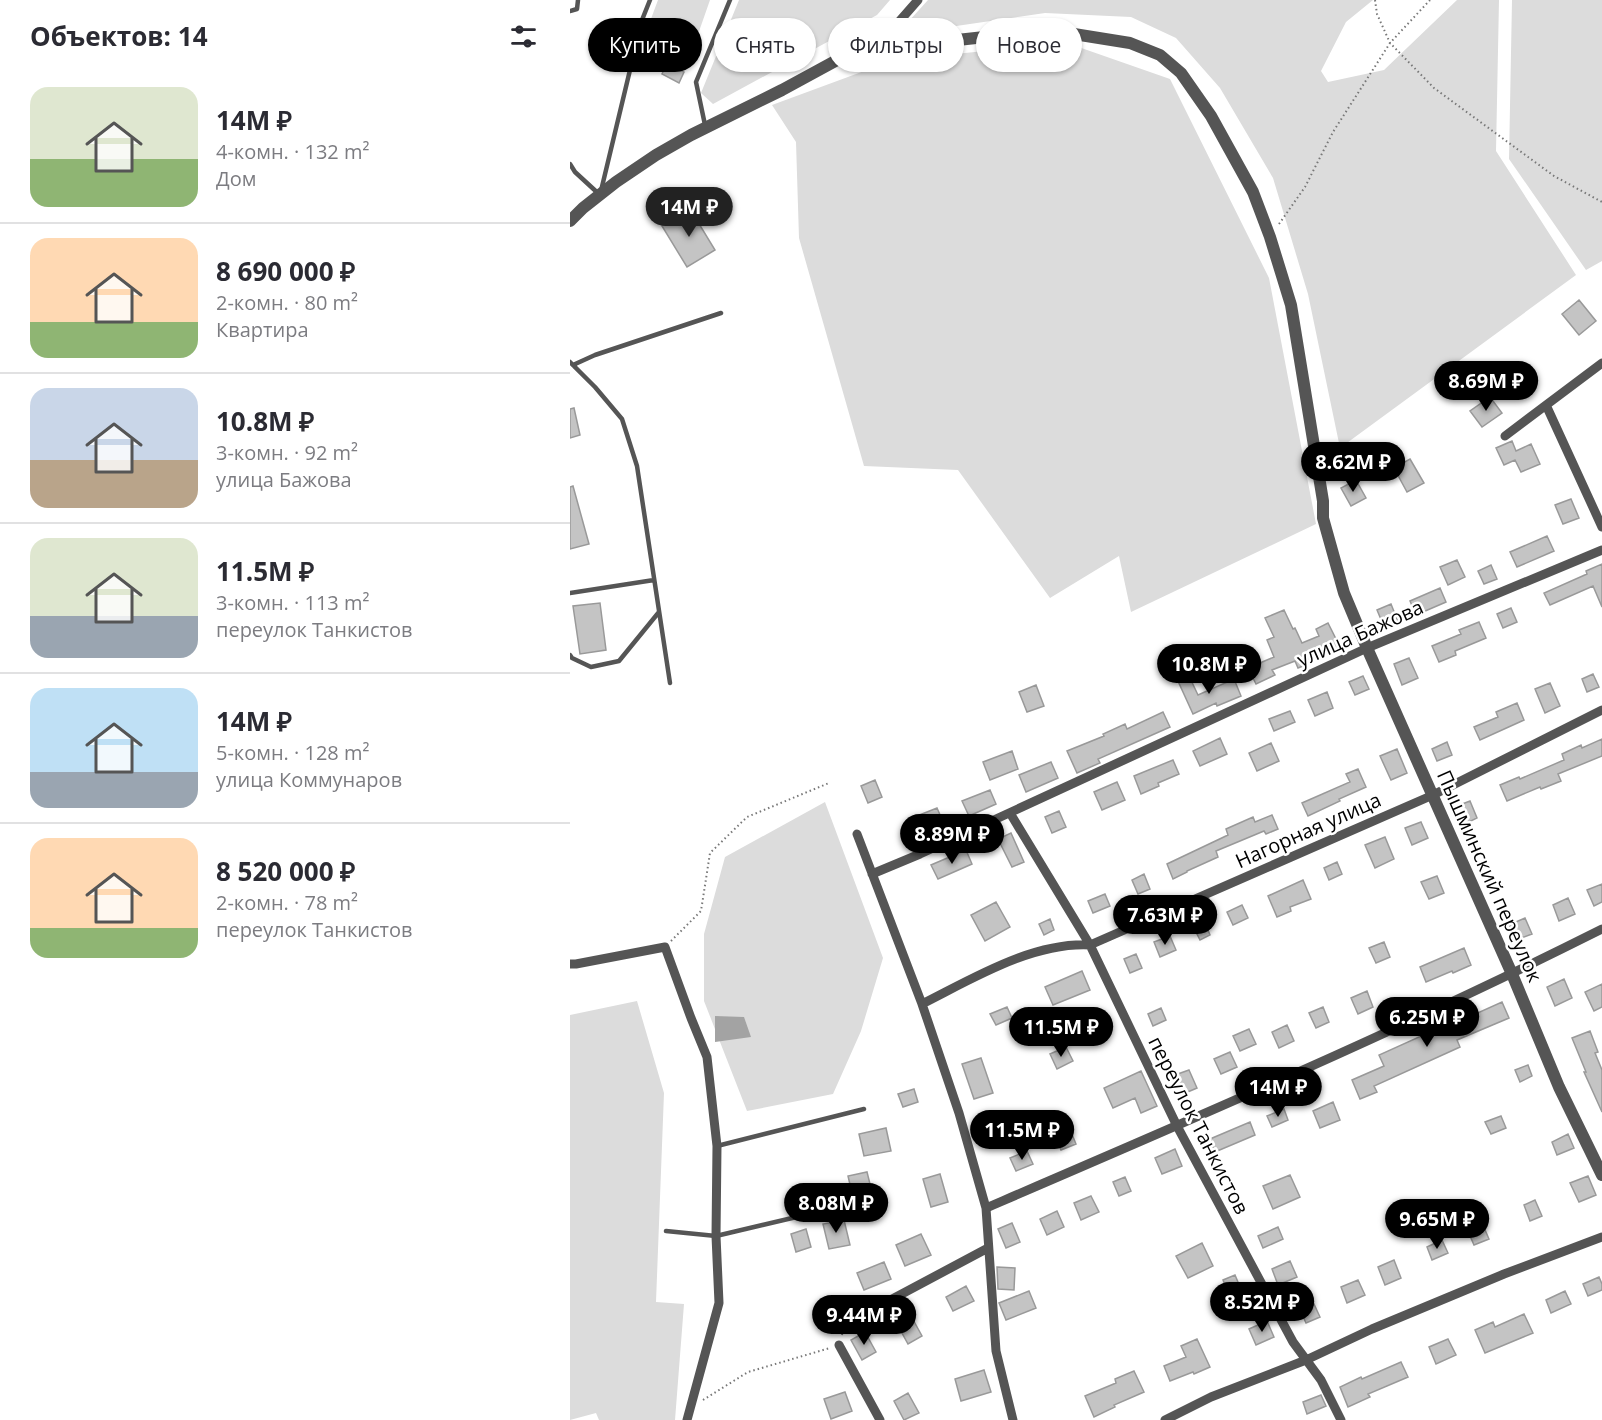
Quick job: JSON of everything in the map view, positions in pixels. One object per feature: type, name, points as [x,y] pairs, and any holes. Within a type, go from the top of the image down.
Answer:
[{"type":"street","points":[[902,18],[918,0]]},
{"type":"street","name":"Пышминский переулок","points":[[964,39],[1050,30],[1130,44],[1160,55],[1180,73],[1212,116],[1253,192],[1291,305],[1323,501],[1323,518],[1344,593],[1559,1086],[1602,1175]]},
{"type":"street","name":"Пышминский переулок","points":[[570,221],[616,182],[656,155],[828,65]]},
{"type":"street","points":[[1505,436],[1602,363]]},
{"type":"street","points":[[1545,405],[1602,527]]},
{"type":"street","name":"улица Бажова","points":[[872,874],[1368,648],[1602,550]]},
{"type":"street","name":"Нагорная улица","points":[[922,1004],[1014,959],[1073,944],[1090,945],[1433,795],[1602,710]]},
{"type":"street","name":"переулок Танкистов","points":[[1010,813],[1090,945],[1177,1126],[1293,1342],[1322,1380],[1341,1420]]},
{"type":"street","points":[[857,834],[922,1004],[959,1113],[986,1208],[996,1351],[1013,1420]]},
{"type":"street","points":[[986,1208],[1177,1126],[1512,974],[1602,929]]},
{"type":"street","points":[[570,964],[665,947],[707,1057],[717,1146],[716,1236],[719,1303],[687,1420]]},
{"type":"street","points":[[1165,1420],[1211,1397],[1306,1360],[1372,1329],[1504,1274],[1602,1237]]},
{"type":"street","points":[[867,1312],[988,1248]]},
{"type":"street","points":[[839,1346],[880,1420]]},
{"type":"lane","points":[[570,11],[577,9],[578,0]]},
{"type":"lane","points":[[570,165],[600,195],[642,20],[650,0]]},
{"type":"lane","points":[[705,128],[696,82],[730,0]]},
{"type":"lane","points":[[670,683],[637,466],[622,419],[571,363],[721,313]]},
{"type":"lane","points":[[570,593],[654,580]]},
{"type":"lane","points":[[570,655],[591,667],[619,661],[659,612]]},
{"type":"lane","points":[[717,1146],[864,1109]]},
{"type":"lane","points":[[666,1231],[716,1236],[822,1211]]},
{"type":"path","points":[[1375,0],[1377,14],[1390,43],[1434,88],[1554,176],[1602,202]]},
{"type":"path","points":[[1270,237],[1305,186],[1333,132],[1390,43],[1430,0]]},
{"type":"path","points":[[665,947],[701,911],[710,853],[747,817],[829,783]]},
{"type":"path","points":[[690,1408],[748,1372],[839,1346],[843,1329],[867,1312]]},
{"type":"shaded area","points":[[658,0],[710,0],[702,23],[702,18],[651,18]]},
{"type":"shaded area","points":[[739,0],[890,0],[871,18],[828,18],[828,42],[816,48],[816,18],[732,18]]},
{"type":"shaded area","points":[[928,0],[1373,0],[1346,22],[1321,71],[1328,82],[1384,70],[1457,0],[1499,0],[1496,151],[1576,275],[1340,448],[1308,294],[1273,178],[1220,88],[1176,38],[1131,17],[1045,13],[1011,18],[976,18],[976,23],[964,25],[964,18],[912,18]]},
{"type":"shaded area","points":[[1512,0],[1602,0],[1602,261],[1586,270],[1509,159]]},
{"type":"shaded area","points":[[1082,48],[1170,79],[1269,278],[1316,524],[1131,612],[1119,556],[1050,598],[958,470],[864,466],[799,238],[796,142],[772,105],[861,72],[964,72],[964,53],[976,52],[976,72],[1082,72]]},
{"type":"shaded area","points":[[714,61],[714,72],[772,72],[713,104],[701,93]]},
{"type":"shaded area","points":[[825,802],[883,958],[861,1031],[833,1094],[747,1111],[704,1001],[704,934],[725,857]]},
{"type":"shaded area","points":[[637,1001],[664,1093],[656,1302],[684,1304],[675,1420],[599,1420],[596,1413],[570,1420],[570,1015]]},
{"type":"shaded area","points":[[715,1016],[744,1017],[751,1037],[715,1042]]},
{"type":"building","points":[[663,72],[684,72],[679,83],[662,74]]},
{"type":"building","points":[[690,209],[715,250],[687,267],[662,226]]},
{"type":"building","points":[[1579,300],[1596,321],[1579,335],[1562,314]]},
{"type":"building","points":[[1490,397],[1502,413],[1482,427],[1470,411]]},
{"type":"building","points":[[574,408],[580,435],[570,438],[570,409]]},
{"type":"building","points":[[1512,441],[1516,451],[1531,444],[1540,464],[1521,472],[1515,460],[1504,465],[1496,448]]},
{"type":"building","points":[[1410,459],[1424,483],[1407,492],[1394,468]]},
{"type":"building","points":[[1356,480],[1366,498],[1351,506],[1341,488]]},
{"type":"building","points":[[573,486],[589,544],[570,549],[570,487]]},
{"type":"building","points":[[1571,499],[1579,518],[1563,524],[1555,505]]},
{"type":"building","points":[[1547,536],[1554,551],[1517,567],[1510,552]]},
{"type":"building","points":[[1457,560],[1465,577],[1448,585],[1440,567]]},
{"type":"building","points":[[1602,564],[1602,607],[1593,586],[1550,605],[1544,593],[1587,574],[1586,571]]},
{"type":"building","points":[[1491,565],[1497,579],[1484,584],[1478,571]]},
{"type":"building","points":[[1440,588],[1446,602],[1416,615],[1410,601]]},
{"type":"building","points":[[600,603],[606,650],[580,654],[573,606]]},
{"type":"building","points":[[1391,604],[1399,624],[1385,629],[1377,610]]},
{"type":"building","points":[[1511,608],[1517,622],[1503,628],[1497,614]]},
{"type":"building","points":[[1284,610],[1302,643],[1319,636],[1316,629],[1328,623],[1340,647],[1298,668],[1295,661],[1272,670],[1275,675],[1256,684],[1248,668],[1274,657],[1267,640],[1274,637],[1265,618]]},
{"type":"building","points":[[1479,622],[1486,638],[1455,651],[1456,655],[1439,662],[1432,646],[1461,634],[1459,630]]},
{"type":"building","points":[[1409,658],[1418,678],[1402,685],[1394,664]]},
{"type":"building","points":[[1593,674],[1599,687],[1587,692],[1582,679]]},
{"type":"building","points":[[1189,676],[1198,695],[1234,679],[1241,696],[1217,706],[1216,703],[1193,714],[1178,681]]},
{"type":"building","points":[[1363,676],[1369,689],[1355,695],[1349,682]]},
{"type":"building","points":[[1550,683],[1560,706],[1545,713],[1535,689]]},
{"type":"building","points":[[1036,685],[1044,706],[1027,712],[1019,692]]},
{"type":"building","points":[[1327,692],[1333,708],[1315,716],[1308,700]]},
{"type":"building","points":[[1517,703],[1524,720],[1480,740],[1474,727],[1498,717],[1496,712]]},
{"type":"building","points":[[1290,711],[1295,722],[1274,731],[1269,719]]},
{"type":"building","points":[[1163,712],[1170,727],[1098,759],[1100,763],[1077,773],[1067,751],[1104,736],[1103,734],[1125,724],[1127,729]]},
{"type":"building","points":[[1220,738],[1227,754],[1200,766],[1193,751]]},
{"type":"building","points":[[1602,739],[1602,756],[1558,774],[1561,781],[1507,801],[1500,785],[1564,760],[1562,754]]},
{"type":"building","points":[[1447,742],[1452,755],[1437,761],[1432,749]]},
{"type":"building","points":[[1271,743],[1279,761],[1257,771],[1249,753]]},
{"type":"building","points":[[1397,749],[1407,773],[1391,780],[1380,756]]},
{"type":"building","points":[[1012,751],[1018,769],[990,780],[983,762]]},
{"type":"building","points":[[1173,760],[1179,774],[1158,783],[1159,786],[1141,794],[1134,776]]},
{"type":"building","points":[[1051,762],[1058,778],[1026,792],[1019,775]]},
{"type":"building","points":[[1358,769],[1366,787],[1308,816],[1302,803],[1350,782],[1346,774]]},
{"type":"building","points":[[875,780],[882,797],[868,803],[861,786]]},
{"type":"building","points":[[1117,782],[1125,800],[1102,810],[1094,792]]},
{"type":"building","points":[[990,790],[996,804],[969,816],[962,801]]},
{"type":"building","points":[[1470,801],[1477,818],[1465,824],[1457,806]]},
{"type":"building","points":[[937,808],[945,826],[925,835],[917,816]]},
{"type":"building","points":[[1059,811],[1066,827],[1052,833],[1045,817]]},
{"type":"building","points":[[1272,815],[1278,829],[1266,834],[1264,831],[1216,851],[1218,857],[1173,879],[1167,864],[1228,835],[1226,829],[1253,817],[1255,822]]},
{"type":"building","points":[[1421,822],[1428,838],[1412,845],[1405,828]]},
{"type":"building","points":[[1011,833],[1024,862],[1012,867],[998,839]]},
{"type":"building","points":[[1385,837],[1394,859],[1375,868],[1365,845]]},
{"type":"building","points":[[966,850],[972,864],[938,879],[931,865]]},
{"type":"building","points":[[1337,862],[1342,874],[1329,880],[1324,868]]},
{"type":"building","points":[[1144,874],[1150,889],[1138,894],[1132,880]]},
{"type":"building","points":[[1437,876],[1444,893],[1429,899],[1421,882]]},
{"type":"building","points":[[1303,880],[1311,899],[1290,907],[1291,911],[1277,917],[1268,896]]},
{"type":"building","points":[[1602,884],[1602,902],[1594,906],[1587,890]]},
{"type":"building","points":[[1105,894],[1110,906],[1093,913],[1088,901]]},
{"type":"building","points":[[1568,898],[1575,914],[1559,921],[1553,905]]},
{"type":"building","points":[[996,902],[1010,927],[985,941],[971,915]]},
{"type":"building","points":[[1242,905],[1248,918],[1233,925],[1227,912]]},
{"type":"building","points":[[1525,918],[1532,934],[1516,940],[1509,925]]},
{"type":"building","points":[[1050,919],[1054,930],[1044,935],[1039,924]]},
{"type":"building","points":[[1205,923],[1210,935],[1200,940],[1194,928]]},
{"type":"building","points":[[1170,936],[1176,950],[1160,957],[1154,942]]},
{"type":"building","points":[[1384,942],[1390,957],[1376,963],[1369,948]]},
{"type":"building","points":[[1464,948],[1471,965],[1426,982],[1420,967]]},
{"type":"building","points":[[1136,954],[1142,968],[1130,973],[1124,959]]},
{"type":"building","points":[[1082,971],[1090,990],[1053,1005],[1045,987]]},
{"type":"building","points":[[1564,979],[1572,998],[1555,1006],[1547,987]]},
{"type":"building","points":[[1602,984],[1602,1007],[1594,1011],[1585,992]]},
{"type":"building","points":[[1367,991],[1373,1007],[1358,1014],[1351,998]]},
{"type":"building","points":[[1502,1002],[1509,1018],[1457,1040],[1460,1047],[1374,1086],[1377,1092],[1360,1099],[1352,1080],[1384,1066],[1379,1055]]},
{"type":"building","points":[[1007,1007],[1012,1018],[996,1025],[990,1014]]},
{"type":"building","points":[[1323,1007],[1329,1022],[1316,1028],[1309,1013]]},
{"type":"building","points":[[1161,1008],[1166,1020],[1153,1026],[1148,1014]]},
{"type":"building","points":[[1104,1014],[1109,1025],[1096,1031],[1091,1020]]},
{"type":"building","points":[[1287,1025],[1294,1041],[1279,1048],[1272,1032]]},
{"type":"building","points":[[1249,1029],[1256,1044],[1240,1051],[1233,1036]]},
{"type":"building","points":[[1590,1031],[1602,1070],[1602,1112],[1572,1038]]},
{"type":"building","points":[[1066,1047],[1073,1061],[1057,1069],[1050,1054]]},
{"type":"building","points":[[1230,1052],[1237,1067],[1221,1074],[1214,1059]]},
{"type":"building","points":[[981,1058],[993,1093],[974,1099],[962,1064]]},
{"type":"building","points":[[1528,1065],[1532,1076],[1520,1082],[1515,1070]]},
{"type":"building","points":[[1189,1070],[1197,1088],[1183,1094],[1175,1075]]},
{"type":"building","points":[[1141,1071],[1157,1106],[1141,1113],[1135,1098],[1113,1108],[1104,1088]]},
{"type":"building","points":[[914,1089],[918,1102],[903,1107],[898,1094]]},
{"type":"building","points":[[1333,1102],[1340,1120],[1320,1128],[1313,1111]]},
{"type":"building","points":[[1284,1109],[1288,1120],[1272,1127],[1267,1116]]},
{"type":"building","points":[[1501,1116],[1506,1128],[1491,1134],[1485,1122]]},
{"type":"building","points":[[1250,1122],[1255,1135],[1215,1152],[1210,1139]]},
{"type":"building","points":[[1069,1127],[1076,1144],[1061,1150],[1054,1134]]},
{"type":"building","points":[[886,1128],[891,1151],[864,1156],[859,1134]]},
{"type":"building","points":[[1568,1134],[1574,1148],[1557,1155],[1552,1142]]},
{"type":"building","points":[[1175,1149],[1182,1166],[1162,1174],[1155,1158]]},
{"type":"building","points":[[1027,1151],[1033,1164],[1016,1171],[1010,1158]]},
{"type":"building","points":[[867,1172],[871,1188],[852,1193],[848,1176]]},
{"type":"building","points":[[940,1174],[948,1202],[931,1207],[923,1179]]},
{"type":"building","points":[[1290,1175],[1300,1197],[1273,1209],[1263,1186]]},
{"type":"building","points":[[1588,1176],[1596,1195],[1579,1202],[1570,1183]]},
{"type":"building","points":[[1125,1177],[1131,1191],[1119,1196],[1113,1182]]},
{"type":"building","points":[[1091,1196],[1099,1212],[1081,1220],[1074,1203]]},
{"type":"building","points":[[1535,1200],[1542,1216],[1530,1221],[1524,1205]]},
{"type":"building","points":[[1057,1211],[1064,1227],[1047,1235],[1040,1219]]},
{"type":"building","points":[[844,1220],[850,1245],[829,1249],[823,1224]]},
{"type":"building","points":[[1012,1223],[1020,1242],[1006,1248],[998,1229]]},
{"type":"building","points":[[1482,1223],[1489,1239],[1474,1245],[1467,1229]]},
{"type":"building","points":[[1278,1227],[1283,1239],[1263,1248],[1258,1236]]},
{"type":"building","points":[[806,1229],[811,1247],[796,1252],[791,1234]]},
{"type":"building","points":[[921,1234],[931,1255],[905,1266],[896,1245]]},
{"type":"building","points":[[1442,1240],[1448,1253],[1432,1260],[1427,1247]]},
{"type":"building","points":[[1202,1243],[1213,1266],[1188,1278],[1176,1256]]},
{"type":"building","points":[[1394,1260],[1401,1278],[1385,1285],[1378,1267]]},
{"type":"building","points":[[1290,1261],[1297,1277],[1278,1285],[1272,1269]]},
{"type":"building","points":[[884,1262],[891,1279],[864,1290],[857,1273]]},
{"type":"building","points":[[997,1267],[1015,1268],[1014,1290],[998,1289]]},
{"type":"building","points":[[1235,1275],[1240,1287],[1228,1293],[1223,1280]]},
{"type":"building","points":[[1599,1277],[1602,1290],[1588,1296],[1583,1284]]},
{"type":"building","points":[[1358,1280],[1365,1295],[1347,1303],[1341,1287]]},
{"type":"building","points":[[966,1286],[974,1301],[953,1311],[946,1297]]},
{"type":"building","points":[[1029,1291],[1036,1308],[1006,1320],[999,1303]]},
{"type":"building","points":[[1565,1291],[1571,1304],[1551,1313],[1546,1300]]},
{"type":"building","points":[[1314,1304],[1320,1317],[1306,1323],[1300,1310]]},
{"type":"building","points":[[1524,1314],[1533,1333],[1485,1353],[1475,1330],[1493,1322],[1495,1327]]},
{"type":"building","points":[[911,1316],[922,1336],[908,1344],[897,1324]]},
{"type":"building","points":[[1267,1321],[1274,1337],[1256,1345],[1249,1329]]},
{"type":"building","points":[[865,1332],[876,1352],[862,1360],[851,1340]]},
{"type":"building","points":[[1197,1339],[1210,1367],[1170,1381],[1164,1366],[1186,1357],[1181,1346]]},
{"type":"building","points":[[1448,1339],[1456,1355],[1436,1364],[1429,1347]]},
{"type":"building","points":[[1401,1362],[1408,1377],[1368,1394],[1370,1397],[1348,1407],[1340,1387]]},
{"type":"building","points":[[984,1370],[991,1392],[961,1401],[955,1379]]},
{"type":"building","points":[[1134,1371],[1144,1392],[1094,1417],[1085,1396],[1116,1383],[1115,1379]]},
{"type":"building","points":[[845,1392],[852,1411],[831,1419],[824,1399]]},
{"type":"building","points":[[908,1393],[919,1413],[904,1420],[894,1401]]},
{"type":"building","points":[[1321,1395],[1326,1406],[1307,1414],[1303,1402]]}]
